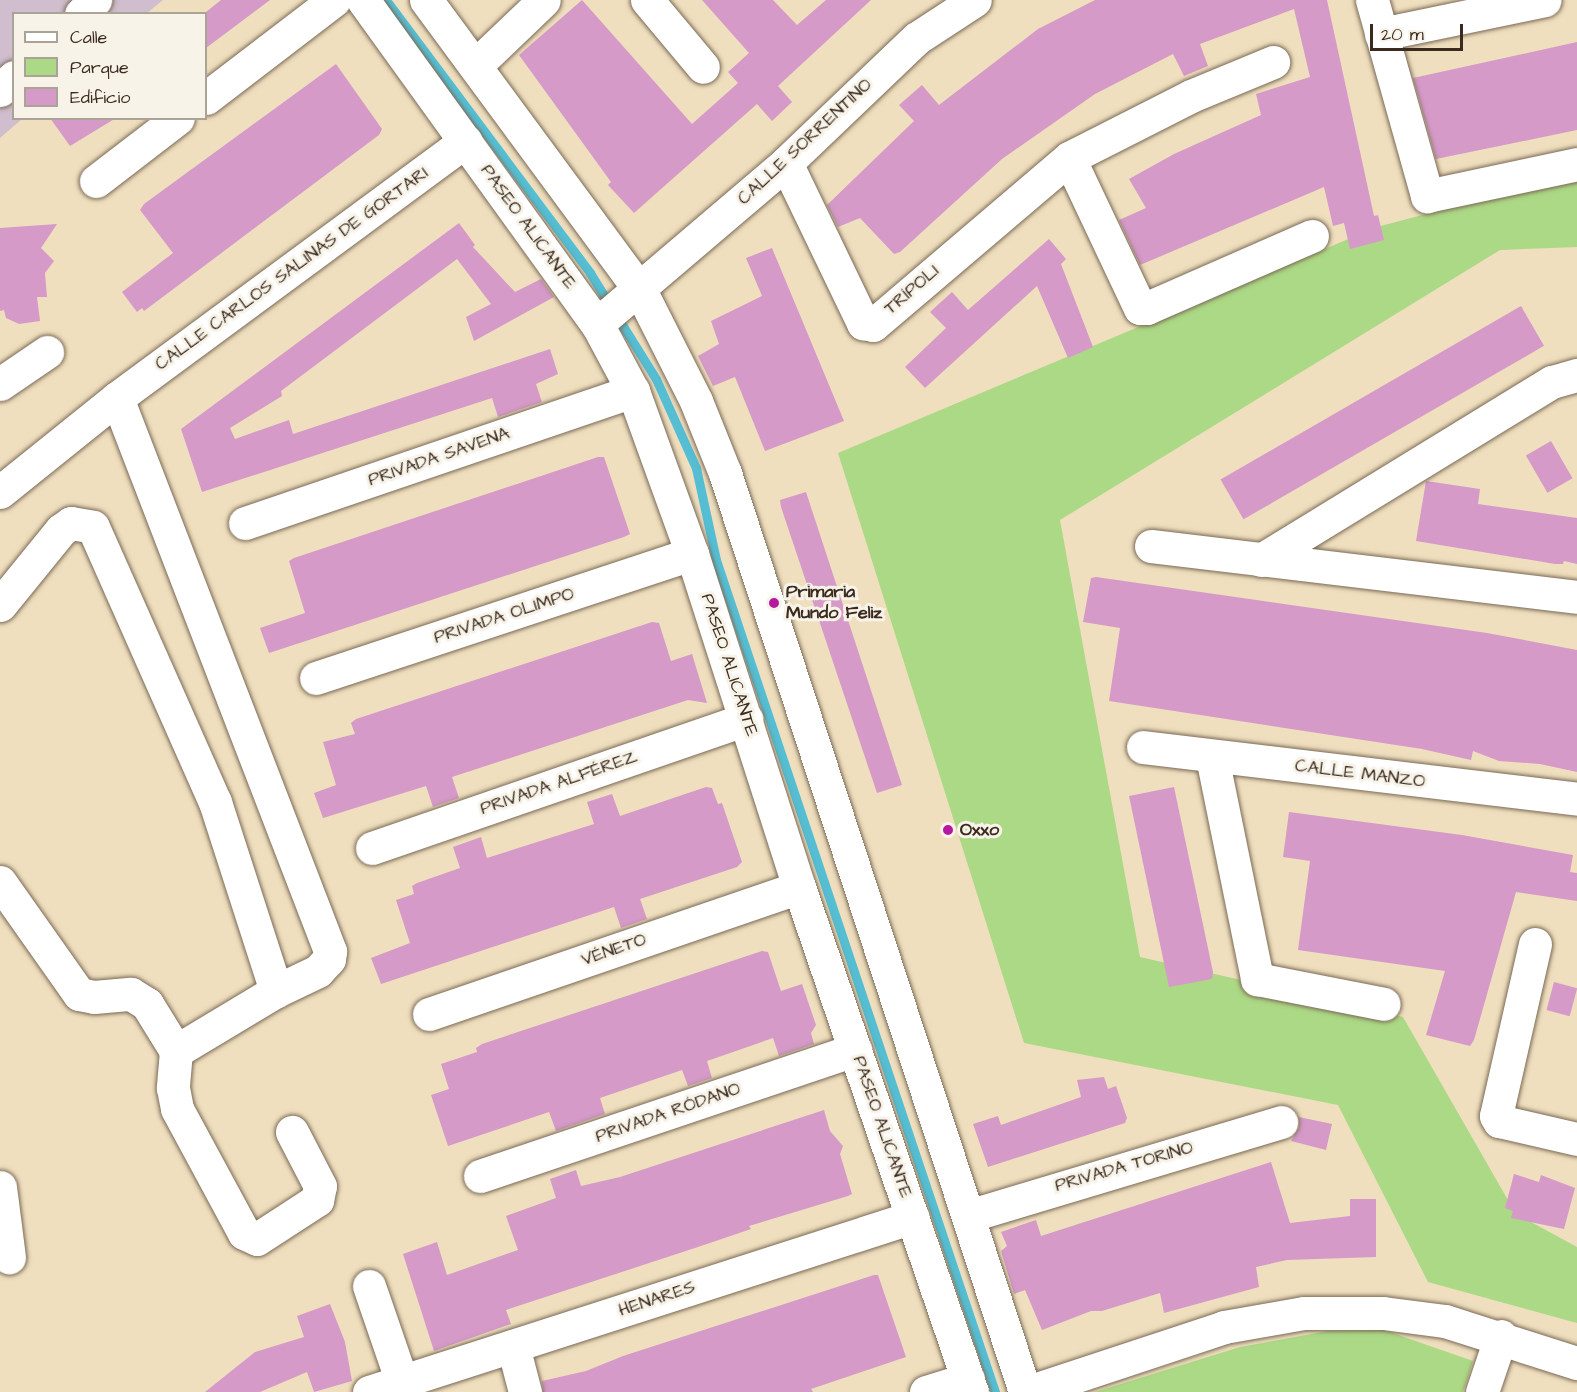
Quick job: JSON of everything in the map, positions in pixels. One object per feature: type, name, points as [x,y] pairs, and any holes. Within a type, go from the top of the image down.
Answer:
[{"type":"street","points":[[83,12],[95,0]]},
{"type":"street","points":[[207,97],[334,0]]},
{"type":"street","name":"PASEO ALICANTE","points":[[363,0],[597,324],[633,391],[692,554],[747,719],[799,887],[970,1385]]},
{"type":"street","points":[[426,0],[640,290],[696,401],[725,473],[1026,1392],[1224,1327],[1304,1312],[1383,1313],[1445,1321],[1501,1336],[1577,1363]]},
{"type":"street","points":[[475,66],[544,0]]},
{"type":"street","points":[[647,0],[703,67]]},
{"type":"street","name":"CALLE SORRENTINO","points":[[597,324],[640,290],[786,163],[917,38],[975,0]]},
{"type":"street","points":[[1372,0],[1427,196],[1577,164]]},
{"type":"street","points":[[1381,34],[1545,0]]},
{"type":"street","name":"TRÍPOLI","points":[[786,163],[863,323],[867,326],[1069,158],[1191,96],[1273,62]]},
{"type":"street","points":[[0,90],[12,79]]},
{"type":"street","points":[[96,181],[175,120]]},
{"type":"street","name":"CALLE CARLOS SALINAS DE GORTARI","points":[[0,492],[117,398],[466,141]]},
{"type":"street","points":[[1069,158],[1140,308],[1147,308],[1312,236]]},
{"type":"street","points":[[0,384],[47,352]]},
{"type":"street","points":[[1261,560],[1552,382],[1577,375]]},
{"type":"street","name":"PRIVADA SAVENA","points":[[245,523],[633,391]]},
{"type":"street","points":[[117,398],[329,942],[329,959],[325,966],[276,991],[176,1051]]},
{"type":"street","points":[[0,605],[61,530],[71,523],[93,527],[215,802],[276,991]]},
{"type":"street","points":[[1151,546],[1577,597]]},
{"type":"street","name":"PRIVADA OLIMPO","points":[[316,678],[692,554]]},
{"type":"street","name":"PRIVADA ALFÉREZ","points":[[372,848],[747,719]]},
{"type":"street","name":"CALLE MANZO","points":[[1143,747],[1577,799]]},
{"type":"street","points":[[1212,757],[1257,979],[1384,1004]]},
{"type":"street","points":[[0,882],[74,989],[86,997],[138,996],[176,1051],[173,1088],[177,1109],[244,1233],[257,1239],[317,1200],[320,1186],[292,1132]]},
{"type":"street","name":"VÉNETO","points":[[429,1014],[799,887]]},
{"type":"street","points":[[1535,944],[1496,1116],[1500,1121],[1577,1139]]},
{"type":"street","name":"PRIVADA RÓDANO","points":[[480,1176],[855,1050]]},
{"type":"street","name":"PRIVADA TORINO","points":[[968,1216],[1281,1122]]},
{"type":"street","points":[[0,1187],[9,1257]]},
{"type":"street","name":"HENARES","points":[[369,1392],[913,1217]]},
{"type":"street","points":[[369,1286],[402,1382]]},
{"type":"street","points":[[1482,1392],[1501,1336]]},
{"type":"street","points":[[513,1346],[525,1392]]},
{"type":"street","points":[[926,1392],[970,1385]]},
{"type":"shaded area","points":[[0,0],[163,0],[148,12],[12,12],[12,120],[21,120],[0,138]]},
{"type":"green space","points":[[1577,174],[1577,247],[1500,250],[1060,520],[1140,957],[1403,1017],[1516,1214],[1577,1247],[1577,1323],[1428,1282],[1338,1105],[1024,1043],[838,453],[1377,227]]},
{"type":"green space","points":[[1384,1330],[1473,1361],[1463,1392],[1095,1392],[1240,1347],[1328,1331]]},
{"type":"building","points":[[221,0],[270,0],[207,47],[206,12]]},
{"type":"building","points":[[582,0],[692,124],[738,83],[728,72],[749,53],[702,0],[773,0],[797,25],[826,0],[871,0],[778,86],[792,102],[772,121],[757,104],[634,213],[608,185],[611,182],[519,55]]},
{"type":"building","points":[[1095,0],[1327,0],[1374,216],[1378,215],[1384,240],[1350,249],[1344,223],[1333,226],[1324,187],[1140,265],[1119,220],[1146,208],[1129,179],[1174,154],[1261,115],[1256,94],[1310,77],[1294,9],[1200,44],[1208,66],[1184,76],[1173,54],[1095,94],[1002,159],[900,252],[894,254],[860,218],[838,227],[827,205],[914,121],[899,105],[922,85],[939,105],[1038,29]]},
{"type":"building","points":[[1577,42],[1577,130],[1436,159],[1413,78]]},
{"type":"building","points":[[336,64],[382,129],[379,135],[144,311],[142,308],[137,312],[122,292],[173,253],[140,210],[144,204]]},
{"type":"building","points":[[51,120],[113,120],[70,146]]},
{"type":"building","points":[[459,223],[475,245],[473,247],[515,292],[541,279],[554,297],[474,341],[466,317],[491,304],[457,259],[281,391],[282,396],[230,428],[235,439],[289,420],[293,434],[550,349],[558,374],[536,384],[542,402],[498,417],[492,398],[202,492],[181,429]]},
{"type":"building","points":[[57,224],[41,248],[54,261],[45,273],[47,297],[37,297],[40,321],[19,324],[6,318],[4,310],[0,311],[0,228]]},
{"type":"building","points":[[1049,239],[1066,259],[1061,264],[1093,347],[1068,358],[1037,286],[925,388],[905,367],[946,328],[930,312],[952,292],[968,310]]},
{"type":"building","points":[[772,248],[844,421],[765,451],[735,377],[713,386],[698,356],[719,344],[711,321],[762,296],[746,258]]},
{"type":"building","points":[[1521,306],[1544,346],[1243,519],[1220,480]]},
{"type":"building","points":[[1551,441],[1572,478],[1547,493],[1526,456]]},
{"type":"building","points":[[598,457],[604,457],[630,534],[269,653],[260,628],[305,613],[289,561],[294,558]]},
{"type":"building","points":[[1426,481],[1480,489],[1478,504],[1577,518],[1577,564],[1564,561],[1563,564],[1555,564],[1416,541]]},
{"type":"building","points":[[806,492],[902,785],[877,793],[781,507],[780,500]]},
{"type":"building","points":[[1091,578],[1487,633],[1577,650],[1577,772],[1540,764],[1499,761],[1473,751],[1471,760],[1422,749],[1109,701],[1120,628],[1083,622]]},
{"type":"building","points":[[652,622],[659,623],[671,661],[692,654],[707,703],[688,700],[452,777],[459,798],[433,807],[426,786],[323,818],[314,793],[336,785],[323,742],[355,734],[351,723],[356,719]]},
{"type":"building","points":[[706,787],[712,788],[718,804],[722,803],[742,862],[737,867],[640,899],[647,919],[621,928],[614,907],[381,984],[371,958],[410,943],[396,900],[414,894],[412,886],[417,883],[460,868],[453,847],[481,837],[487,858],[594,824],[587,802],[612,794],[620,816]]},
{"type":"building","points":[[1174,787],[1213,972],[1212,979],[1169,987],[1129,796]]},
{"type":"building","points":[[1289,812],[1462,835],[1573,855],[1570,872],[1577,873],[1577,901],[1516,892],[1474,1040],[1470,1046],[1426,1035],[1445,971],[1298,950],[1310,861],[1283,857]]},
{"type":"building","points":[[762,951],[768,952],[781,991],[802,984],[816,1025],[811,1033],[814,1044],[779,1056],[773,1038],[707,1061],[712,1078],[688,1086],[682,1070],[600,1098],[605,1114],[556,1131],[549,1112],[448,1146],[431,1095],[449,1089],[441,1064],[477,1052],[476,1048],[482,1044]]},
{"type":"building","points":[[1554,982],[1577,988],[1570,1016],[1546,1010]]},
{"type":"building","points":[[1104,1077],[1108,1089],[1116,1086],[1127,1118],[1125,1123],[988,1167],[973,1124],[998,1116],[1001,1125],[1081,1097],[1077,1080]]},
{"type":"building","points":[[824,1110],[830,1131],[843,1146],[840,1154],[852,1194],[749,1226],[751,1229],[506,1310],[511,1324],[434,1351],[403,1254],[437,1242],[447,1275],[518,1250],[506,1216],[556,1198],[550,1179],[576,1170],[581,1186],[620,1177]]},
{"type":"building","points":[[1299,1117],[1332,1124],[1326,1150],[1291,1141],[1299,1127]]},
{"type":"building","points":[[1271,1162],[1290,1223],[1350,1216],[1350,1199],[1376,1199],[1376,1257],[1287,1260],[1256,1267],[1259,1287],[1164,1313],[1160,1293],[1102,1311],[1091,1311],[1042,1330],[1025,1290],[1014,1294],[1001,1251],[1007,1246],[1001,1232],[1036,1220],[1041,1236]]},
{"type":"building","points":[[1514,1174],[1539,1182],[1541,1175],[1575,1188],[1564,1229],[1511,1218],[1513,1211],[1505,1208]]},
{"type":"building","points":[[878,1275],[906,1357],[811,1389],[813,1392],[543,1392],[542,1381],[586,1371],[623,1356]]},
{"type":"building","points":[[330,1304],[345,1342],[352,1381],[314,1392],[307,1372],[260,1392],[205,1392],[255,1352],[304,1337],[297,1316]]},
{"type":"waterway","points":[[386,0],[590,273],[656,379],[696,468],[716,560],[995,1392]]},
{"type":"place","name":"Primaria Mundo Feliz","points":[[774,603]]},
{"type":"place","name":"Oxxo","points":[[948,830]]}]
